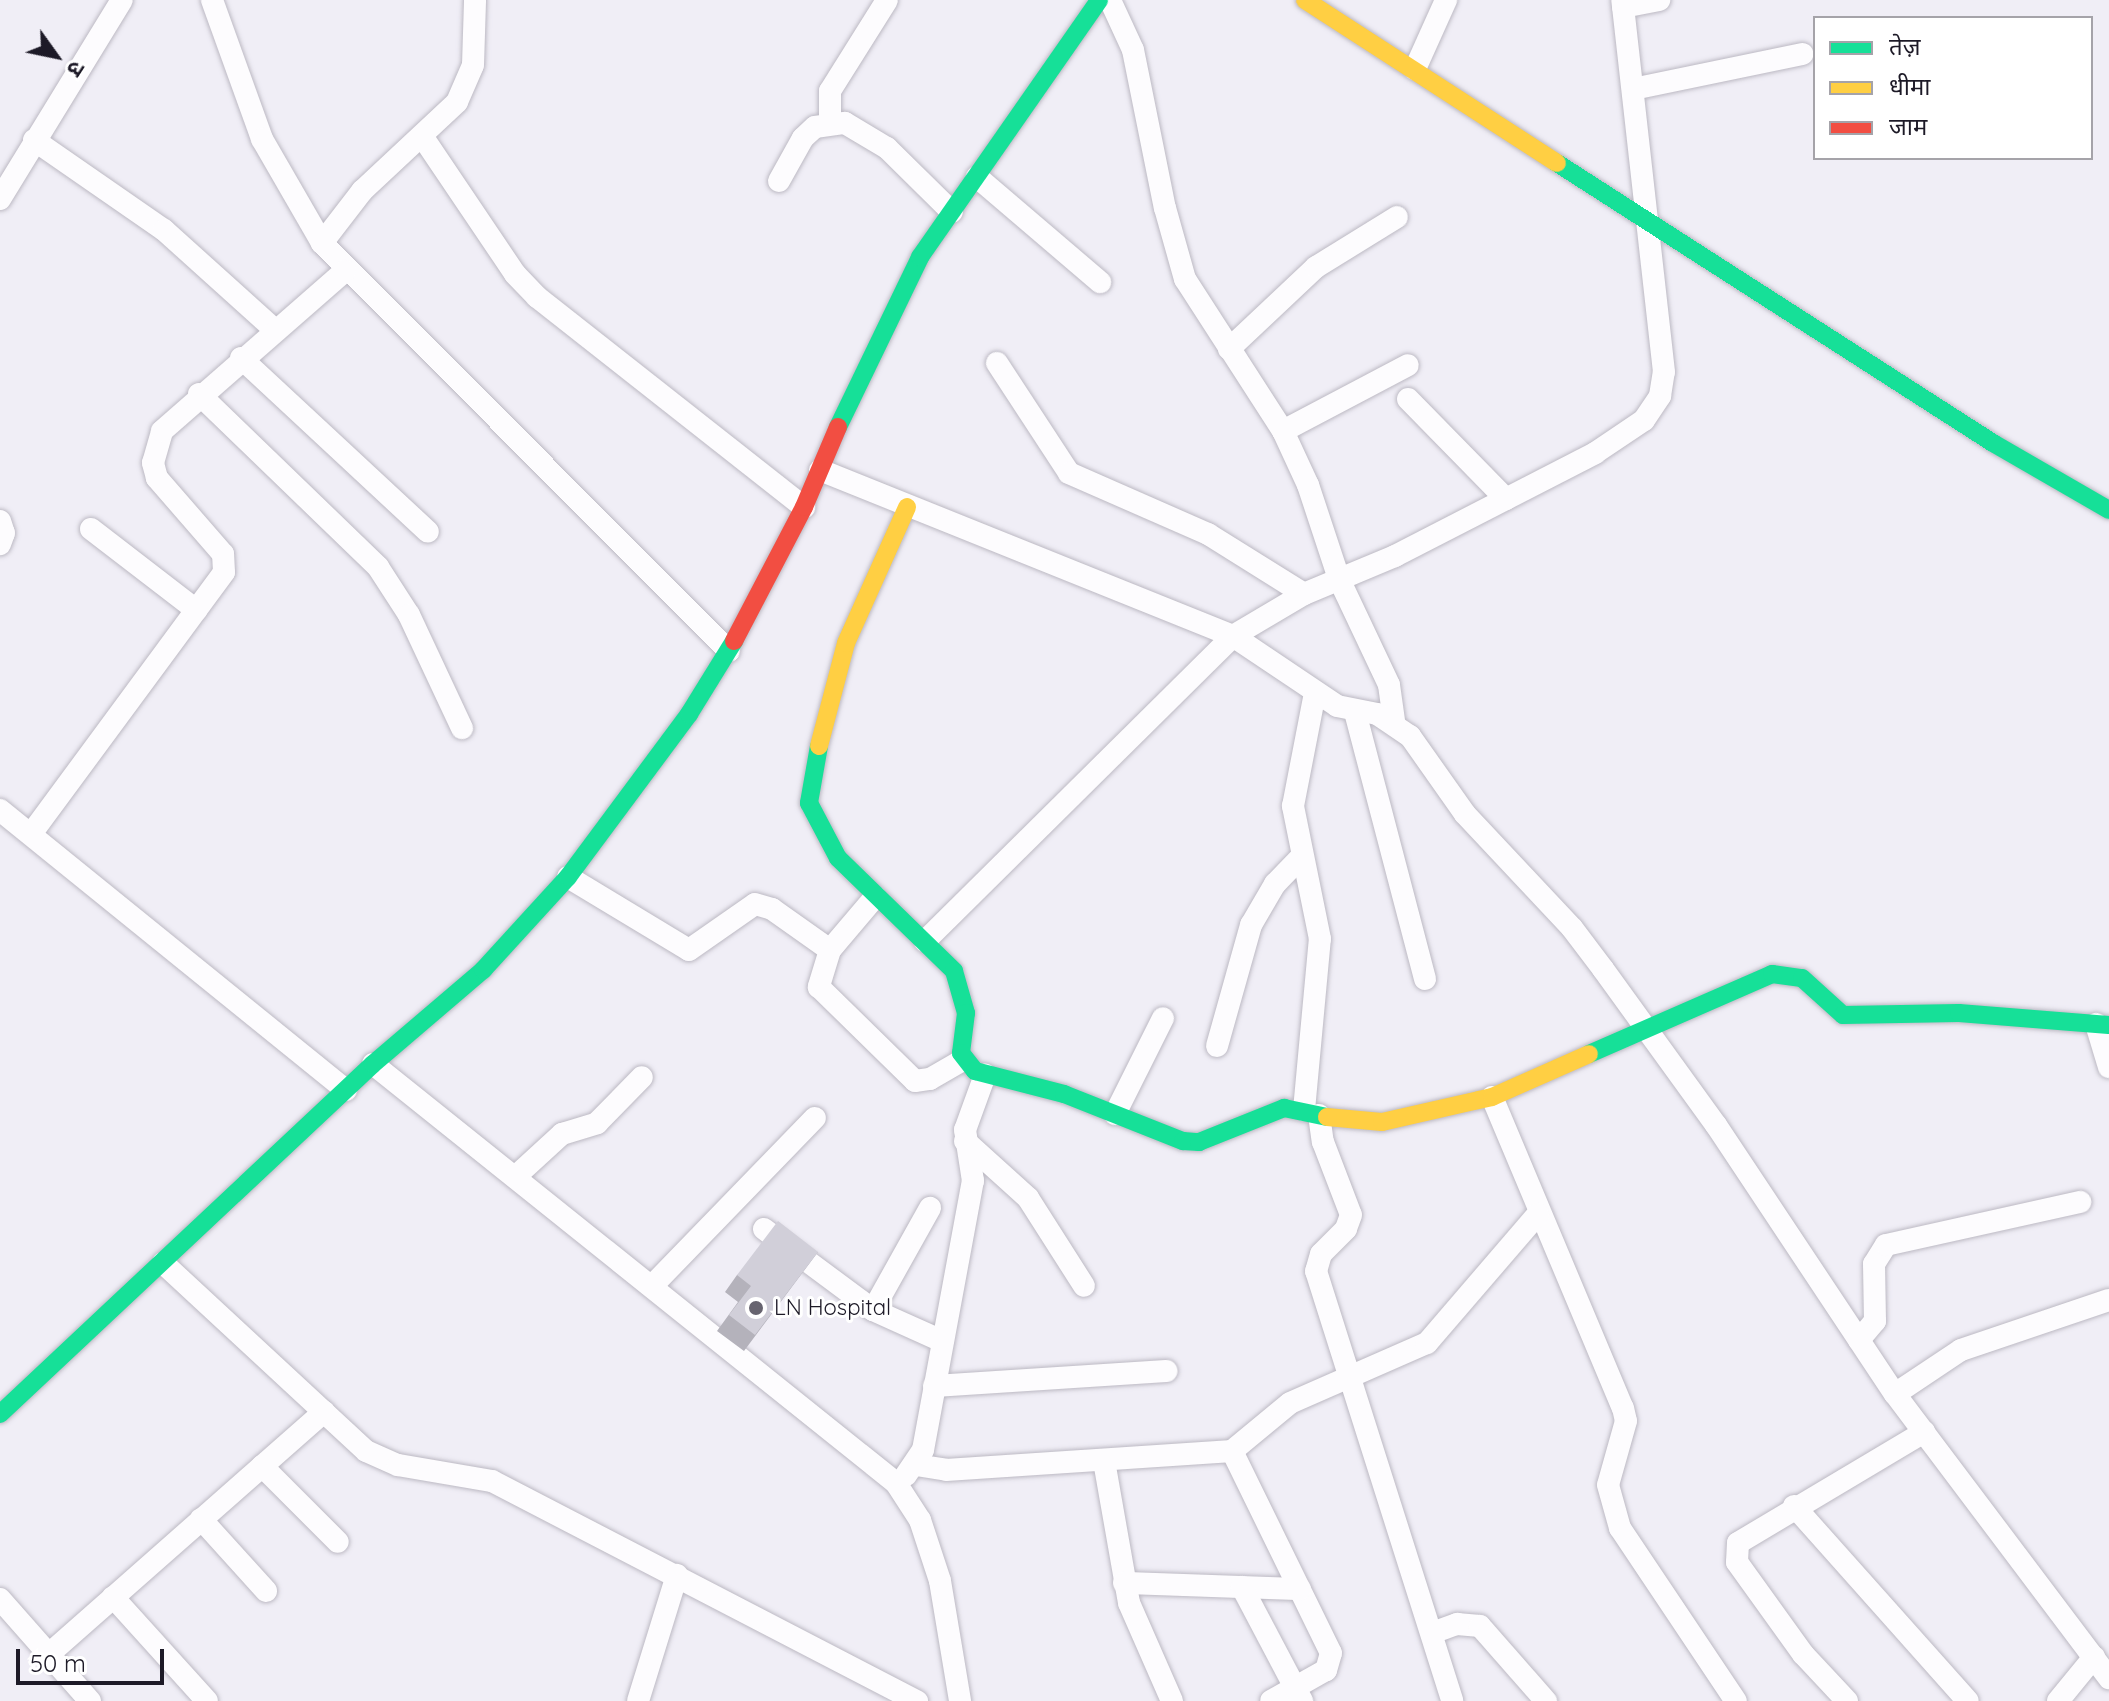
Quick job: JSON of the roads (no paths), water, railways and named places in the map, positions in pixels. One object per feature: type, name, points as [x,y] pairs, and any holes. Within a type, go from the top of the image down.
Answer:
[{"type":"street","points":[[0,199],[122,0]]},
{"type":"street","points":[[212,0],[262,139],[322,243],[345,271],[532,448],[729,651]]},
{"type":"street","points":[[322,243],[362,191],[457,102],[468,83],[475,0]]},
{"type":"street","points":[[830,121],[830,91],[887,0]]},
{"type":"street","points":[[0,1414],[373,1064],[483,970],[568,877],[672,738],[729,651],[804,507],[869,355],[920,257],[1099,0]]},
{"type":"street","points":[[1110,0],[1133,50],[1177,256],[1196,299],[1283,431],[1308,485],[1339,579],[1389,685],[1394,721],[1465,814],[1572,928],[1645,1033],[1716,1125],[1895,1394],[2109,1678]]},
{"type":"street","points":[[1305,0],[1993,443],[2109,510]]},
{"type":"street","points":[[1415,69],[1446,0]]},
{"type":"street","points":[[925,941],[1233,636],[1304,594],[1395,556],[1595,453],[1644,420],[1660,396],[1664,372],[1622,3],[1659,0]]},
{"type":"street","points":[[1633,89],[1802,54]]},
{"type":"street","points":[[779,181],[803,138],[830,121]]},
{"type":"street","points":[[830,121],[869,134],[952,212]]},
{"type":"street","points":[[422,136],[515,274],[537,297],[804,507]]},
{"type":"street","points":[[34,140],[164,230],[275,330]]},
{"type":"street","points":[[977,177],[1100,282]]},
{"type":"street","points":[[1229,349],[1316,267],[1397,217]]},
{"type":"street","points":[[31,834],[196,610],[226,564],[169,494],[153,463],[162,431],[199,394],[345,271]]},
{"type":"street","points":[[241,358],[428,532]]},
{"type":"street","points":[[997,363],[1069,473],[1208,534],[1304,594]]},
{"type":"street","points":[[1283,431],[1408,365]]},
{"type":"street","points":[[199,394],[378,567],[409,615],[462,728]]},
{"type":"street","points":[[1408,399],[1506,499]]},
{"type":"street","points":[[820,470],[1233,636],[1315,693],[1355,712],[1394,721]]},
{"type":"street","points":[[907,507],[846,643],[810,782],[809,803],[823,837],[875,897],[954,971],[961,988],[963,1060]]},
{"type":"street","points":[[0,521],[0,544]]},
{"type":"street","points":[[91,529],[196,610]]},
{"type":"street","points":[[1315,693],[1293,806],[1320,939],[1311,1112],[1351,1215],[1346,1229],[1321,1254],[1316,1271],[1347,1378],[1452,1701]]},
{"type":"street","points":[[1355,712],[1425,979]]},
{"type":"street","points":[[0,810],[346,1090]]},
{"type":"street","points":[[1217,1046],[1251,925],[1275,884],[1302,856]]},
{"type":"street","points":[[568,877],[689,950],[709,940],[755,904],[772,909],[830,950]]},
{"type":"street","points":[[875,897],[830,950],[819,987],[909,1078],[923,1082],[963,1060]]},
{"type":"street","points":[[963,1060],[985,1075],[1064,1094],[1183,1141],[1199,1142],[1265,1111],[1311,1112],[1355,1123],[1382,1122],[1492,1097],[1645,1033],[1772,974],[1789,974],[1802,978],[1843,1015],[1959,1013],[2102,1024],[2109,1067]]},
{"type":"street","points":[[1115,1114],[1163,1018]]},
{"type":"street","points":[[373,1064],[896,1483],[920,1520],[940,1581],[960,1701]]},
{"type":"street","points":[[896,1483],[916,1465],[934,1386],[973,1181],[965,1141],[985,1075]]},
{"type":"street","points":[[515,1177],[562,1134],[597,1123],[642,1077]]},
{"type":"street","points":[[1492,1097],[1538,1214],[1623,1408],[1626,1421],[1608,1485],[1620,1528],[1736,1701]]},
{"type":"street","points":[[652,1286],[815,1118]]},
{"type":"street","points":[[965,1141],[1028,1198],[1084,1286]]},
{"type":"street","points":[[1859,1340],[1875,1321],[1874,1264],[1886,1245],[2080,1202]]},
{"type":"street","points":[[873,1310],[930,1208]]},
{"type":"street","points":[[916,1465],[946,1470],[1232,1451],[1290,1403],[1427,1343],[1538,1214]]},
{"type":"street","points":[[764,1229],[873,1310],[942,1341]]},
{"type":"street","points":[[163,1263],[324,1412],[384,1461],[492,1481],[917,1701]]},
{"type":"street","points":[[1895,1394],[1961,1350],[2109,1300]]},
{"type":"street","points":[[934,1386],[1167,1371]]},
{"type":"street","points":[[48,1655],[324,1412]]},
{"type":"street","points":[[1847,1701],[1803,1654],[1737,1562],[1738,1543],[1745,1535],[1924,1432]]},
{"type":"street","points":[[1232,1451],[1332,1660],[1326,1670],[1298,1694],[1271,1701]]},
{"type":"street","points":[[1104,1461],[1124,1583],[1146,1650],[1172,1701]]},
{"type":"street","points":[[262,1466],[338,1542]]},
{"type":"street","points":[[1794,1506],[1968,1701]]},
{"type":"street","points":[[201,1519],[266,1591]]},
{"type":"street","points":[[638,1701],[677,1575]]},
{"type":"street","points":[[1124,1583],[1300,1589]]},
{"type":"street","points":[[1242,1587],[1298,1694]]},
{"type":"street","points":[[113,1597],[207,1701]]},
{"type":"street","points":[[0,1599],[90,1701]]},
{"type":"street","points":[[1432,1633],[1457,1624],[1480,1626],[1546,1701]]},
{"type":"street","points":[[2058,1701],[2094,1657]]},
{"type":"place","name":"LN Hospital","points":[[756,1308]]}]
